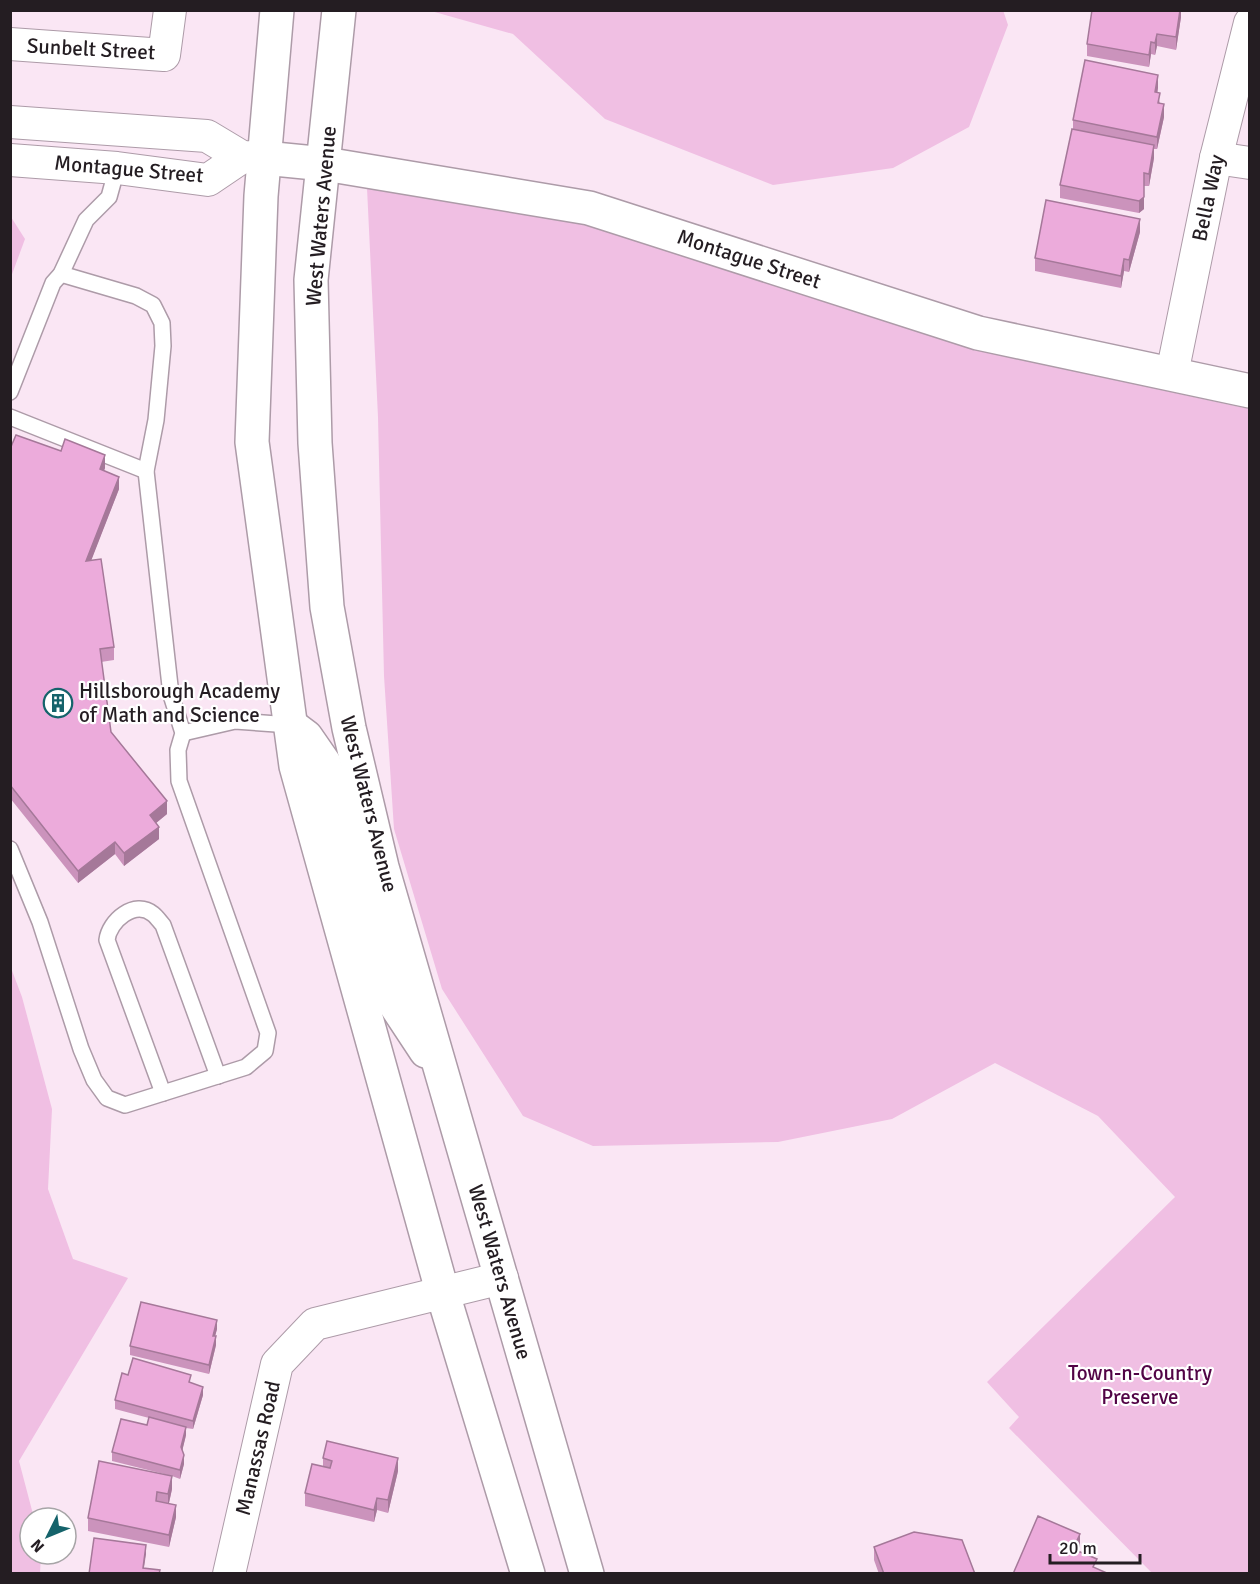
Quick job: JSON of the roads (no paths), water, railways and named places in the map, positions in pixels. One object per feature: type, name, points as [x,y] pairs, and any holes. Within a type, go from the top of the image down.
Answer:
[{"type":"street","name":"Sunbelt Street","points":[[10,44],[164,55],[170,10]]},
{"type":"street","points":[[277,10],[253,158],[252,442],[296,766],[443,1294],[528,1574]]},
{"type":"street","name":"West Waters Avenue","points":[[339,10],[325,164],[311,280],[315,443],[327,608],[349,728],[382,867],[587,1574]]},
{"type":"street","name":"Bella Way","points":[[1172,374],[1216,158],[1250,23]]},
{"type":"street","name":"Montague Street","points":[[10,122],[207,136],[253,158],[325,164],[589,208],[978,333],[1250,391]]},
{"type":"street","name":"Montague Street","points":[[10,160],[117,168],[208,180],[253,158]]},
{"type":"street","points":[[1216,158],[1250,163]]},
{"type":"street","points":[[290,725],[306,737],[324,763],[391,998],[443,1078]]},
{"type":"street","name":"Manassas Road","points":[[229,1574],[277,1364],[315,1324],[502,1278]]},
{"type":"lane","points":[[10,392],[53,283],[61,274],[86,220],[109,197],[117,168]]},
{"type":"lane","points":[[10,849],[40,922],[81,1049],[94,1080],[107,1098],[125,1105],[246,1067],[265,1051],[268,1033],[179,780],[178,750],[183,733],[171,695],[146,471],[156,420],[163,346],[162,323],[153,305],[136,296],[61,274]]},
{"type":"lane","points":[[10,417],[146,471]]},
{"type":"lane","points":[[183,733],[235,721],[290,725]]},
{"type":"lane","points":[[163,1093],[107,940],[108,932],[115,922],[129,912],[141,909],[153,913],[163,926],[218,1076]]},
{"type":"place","name":"Hillsborough Academy of Math and Science","points":[[58,703]]},
{"type":"park label","name":"Town-n-Country Preserve","points":[[1140,1385]]}]
